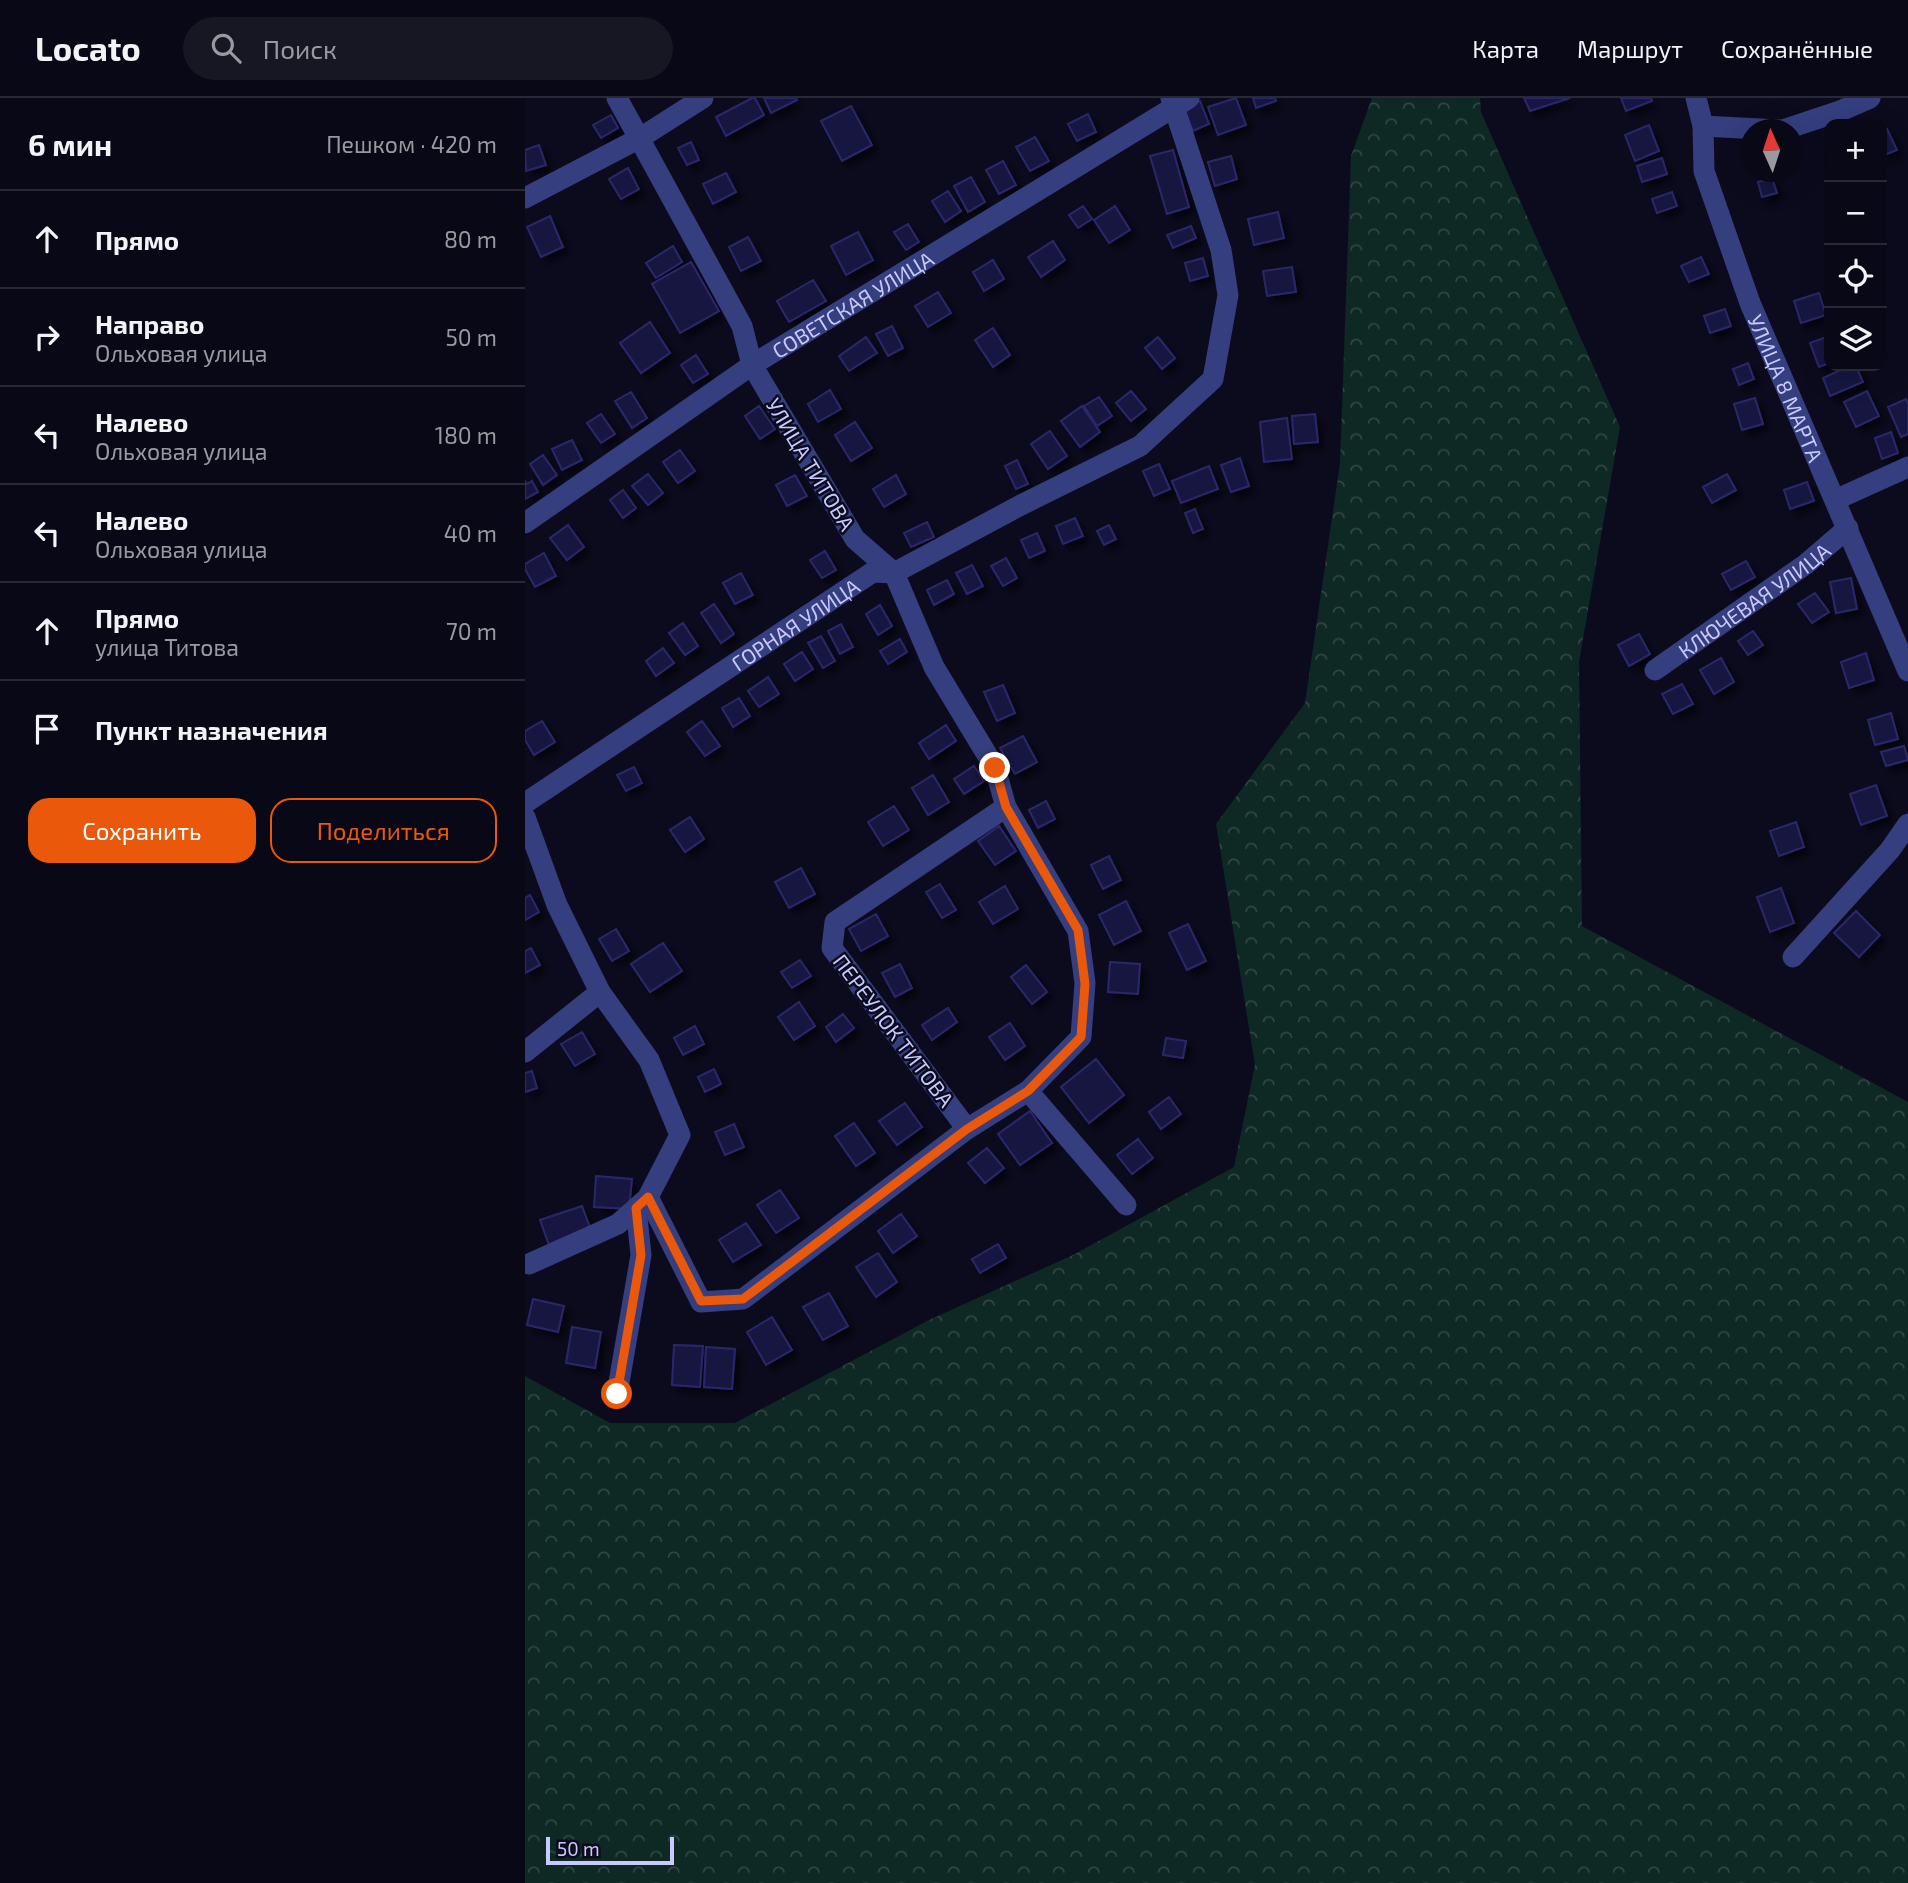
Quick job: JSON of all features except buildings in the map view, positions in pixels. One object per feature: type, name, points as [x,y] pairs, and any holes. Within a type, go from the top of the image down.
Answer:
[{"type":"street","name":"УЛИЦА ТИТОВА","points":[[617,98],[742,326],[752,365],[855,538],[894,573],[934,667],[995,768],[1006,807],[1078,930],[1085,984],[1081,1037],[1028,1091]]},
{"type":"street","points":[[525,198],[640,138],[703,98]]},
{"type":"street","name":"УЛИЦА 8 МАРТА","points":[[1696,98],[1703,126],[1704,171],[1750,303],[1908,671]]},
{"type":"street","points":[[1803,123],[1870,98]]},
{"type":"street","name":"СОВЕТСКАЯ УЛИЦА","points":[[525,523],[752,365],[1178,101]]},
{"type":"street","name":"ГОРНАЯ УЛИЦА","points":[[525,803],[873,572],[894,573],[1021,505],[1140,446],[1213,379],[1228,295],[1221,250],[1178,101]]},
{"type":"street","points":[[1703,126],[1740,128]]},
{"type":"street","points":[[1835,500],[1908,467]]},
{"type":"street","name":"КЛЮЧЕВАЯ УЛИЦА","points":[[1655,670],[1806,564],[1848,528]]},
{"type":"street","name":"ПЕРЕУЛОК ТИТОВА","points":[[967,1129],[832,948],[835,922],[1006,807]]},
{"type":"street","points":[[525,817],[557,905],[600,992],[649,1060],[680,1135],[642,1203],[618,1224],[529,1264]]},
{"type":"street","points":[[1793,957],[1891,850],[1908,824]]},
{"type":"street","points":[[525,1052],[600,992]]},
{"type":"street","points":[[642,1203],[701,1301],[743,1299],[967,1129],[1028,1091],[1126,1205]]},
{"type":"street","points":[[617,1394],[641,1255],[642,1203]]},
{"type":"green space","points":[[1372,98],[1480,98],[1481,112],[1620,427],[1579,662],[1582,926],[1908,1102],[1908,1883],[525,1883],[525,1376],[610,1423],[735,1423],[929,1320],[1073,1255],[1234,1167],[1255,1065],[1216,824],[1305,703],[1340,463],[1351,156]]},
{"type":"route","points":[[617,1394],[641,1255],[636,1208],[648,1197],[701,1301],[743,1299],[967,1129],[1028,1091],[1081,1037],[1085,984],[1078,930],[1006,807],[995,768]]}]
